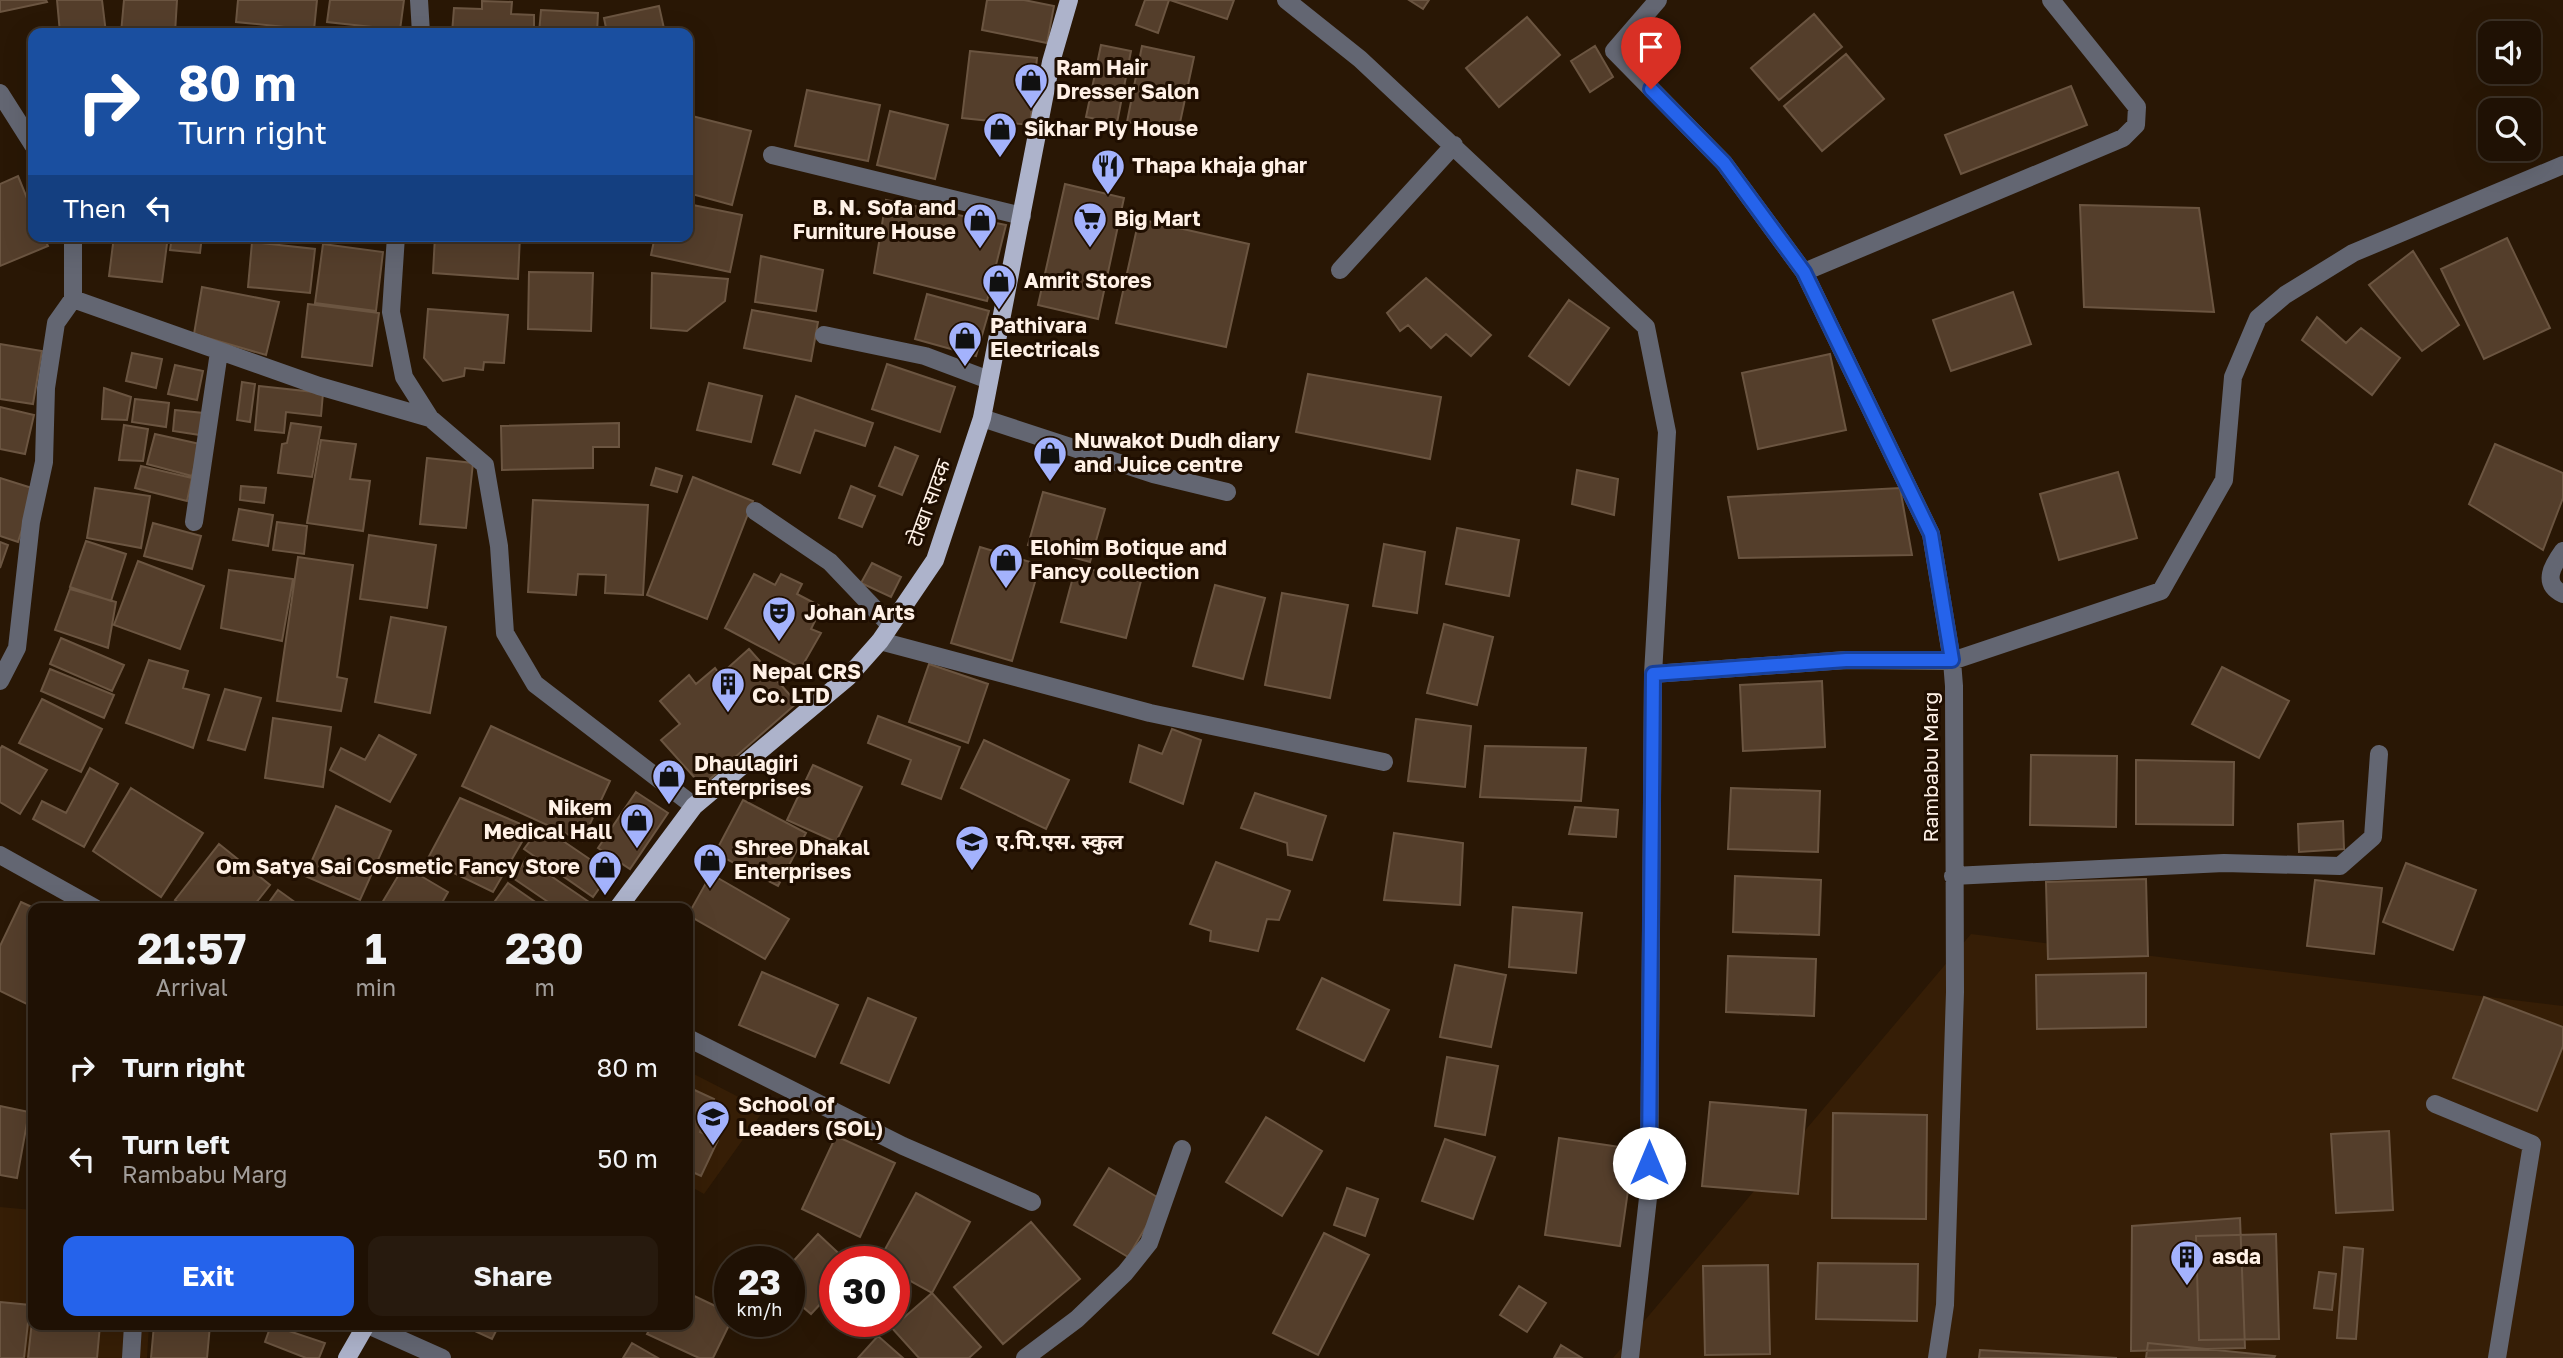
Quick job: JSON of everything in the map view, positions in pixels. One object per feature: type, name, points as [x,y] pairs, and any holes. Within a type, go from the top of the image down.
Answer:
[{"type":"main road","name":"टोखा सादक","points":[[622,903],[695,806],[848,677],[880,640],[935,560],[982,418],[1051,62],[1069,0]]},
{"type":"main road","points":[[347,1358],[364,1330]]},
{"type":"street","points":[[419,0],[421,28]]},
{"type":"street","points":[[1286,0],[1360,58],[1646,327],[1667,432],[1653,674],[1649,1189],[1630,1358]]},
{"type":"street","name":"Rambabu Marg","points":[[1658,0],[1614,51],[1724,163],[1804,272],[1931,534],[1954,685],[1955,992],[1945,1291],[1937,1358]]},
{"type":"street","points":[[1804,272],[2123,138],[2136,125],[2137,107],[2051,0]]},
{"type":"street","points":[[0,93],[28,137]]},
{"type":"street","points":[[1340,270],[1454,145]]},
{"type":"street","points":[[772,155],[1022,216]]},
{"type":"street","points":[[1653,674],[1846,660],[1952,660],[2161,591],[2224,480],[2233,377],[2258,318],[2285,295],[2353,253],[2563,165]]},
{"type":"street","points":[[0,681],[17,648],[31,522],[44,462],[46,388],[56,323],[73,299],[73,242]]},
{"type":"street","points":[[396,242],[391,312],[404,377],[430,418],[485,465],[499,546],[505,634],[535,684],[695,806]]},
{"type":"street","points":[[73,299],[319,386],[430,418]]},
{"type":"street","points":[[824,335],[925,356],[989,380]]},
{"type":"street","points":[[194,522],[219,352]]},
{"type":"street","points":[[982,418],[1153,474],[1227,492]]},
{"type":"street","points":[[755,511],[830,562],[890,625]]},
{"type":"street","points":[[2563,551],[2550,569],[2550,581],[2557,591],[2563,594]]},
{"type":"street","points":[[880,640],[1150,713],[1384,762]]},
{"type":"street","points":[[1953,876],[2224,863],[2340,866],[2374,837],[2379,754]]},
{"type":"street","points":[[0,855],[86,903]]},
{"type":"street","points":[[693,1041],[903,1146],[1032,1202]]},
{"type":"street","points":[[2435,1104],[2532,1144],[2497,1358]]},
{"type":"street","points":[[1025,1358],[1077,1319],[1125,1273],[1149,1243],[1182,1149]]},
{"type":"street","points":[[131,1358],[133,1330]]},
{"type":"street","points":[[378,1330],[442,1358]]},
{"type":"shaded area","points":[[1971,934],[2563,1006],[2563,1358],[1613,1358]]},
{"type":"shaded area","name":"School of Leaders (SOL)","points":[[693,1074],[764,1110],[704,1194],[693,1188]]},
{"type":"shaded area","points":[[0,1207],[28,1210],[28,1330],[149,1330],[147,1358],[0,1358]]},
{"type":"building","points":[[0,0],[46,0],[47,2],[0,12]]},
{"type":"building","points":[[57,0],[102,0],[105,28],[60,28]]},
{"type":"building","points":[[124,0],[177,0],[175,28],[121,28]]},
{"type":"building","points":[[238,0],[317,0],[314,28],[236,22]]},
{"type":"building","points":[[330,0],[404,0],[400,28],[327,22]]},
{"type":"building","points":[[987,0],[1024,0],[1054,6],[1047,43],[982,30]]},
{"type":"building","points":[[1145,0],[1169,0],[1158,33],[1136,25]]},
{"type":"building","points":[[1170,0],[1234,0],[1227,19]]},
{"type":"building","points":[[1409,0],[1429,0],[1423,9]]},
{"type":"building","points":[[482,1],[512,2],[511,14],[534,15],[534,28],[452,28],[454,8],[482,9]]},
{"type":"building","points":[[659,6],[664,28],[606,28],[604,18]]},
{"type":"building","points":[[541,10],[598,13],[597,28],[539,28]]},
{"type":"building","points":[[1814,14],[1842,47],[1779,100],[1751,68]]},
{"type":"building","points":[[1527,17],[1560,55],[1499,107],[1466,68]]},
{"type":"building","points":[[1101,45],[1131,51],[1117,123],[1086,117]]},
{"type":"building","points":[[1142,46],[1194,57],[1178,132],[1127,122]]},
{"type":"building","points":[[1595,46],[1613,77],[1590,92],[1571,61]]},
{"type":"building","points":[[970,51],[1037,58],[1030,125],[962,118]]},
{"type":"building","points":[[1846,54],[1884,99],[1822,151],[1784,106]]},
{"type":"building","points":[[2071,86],[2087,125],[1961,174],[1945,135]]},
{"type":"building","points":[[807,90],[880,105],[868,161],[795,146]]},
{"type":"building","points":[[890,111],[948,125],[935,179],[877,165]]},
{"type":"building","points":[[693,116],[751,131],[732,205],[693,194]]},
{"type":"building","points":[[18,176],[28,201],[28,242],[46,242],[48,246],[0,266],[0,184]]},
{"type":"building","points":[[1065,184],[1124,198],[1098,319],[1038,305]]},
{"type":"building","points":[[886,200],[1006,225],[987,301],[874,273]]},
{"type":"building","points":[[693,205],[742,215],[730,272],[651,255],[654,242],[693,242]]},
{"type":"building","points":[[2080,205],[2199,208],[2214,312],[2084,307]]},
{"type":"building","points":[[1139,219],[1249,244],[1226,347],[1116,323]]},
{"type":"building","points":[[2507,238],[2550,328],[2484,359],[2441,269]]},
{"type":"building","points":[[113,242],[167,242],[162,282],[109,276]]},
{"type":"building","points":[[171,242],[201,242],[200,253],[170,250]]},
{"type":"building","points":[[252,242],[315,249],[310,293],[248,287]]},
{"type":"building","points":[[435,242],[520,242],[518,279],[433,273]]},
{"type":"building","points":[[323,244],[383,252],[376,311],[315,303]]},
{"type":"building","points":[[2413,251],[2459,325],[2422,351],[2369,285]]},
{"type":"building","points":[[761,256],[823,270],[816,311],[755,302]]},
{"type":"building","points":[[529,272],[593,273],[591,331],[528,329]]},
{"type":"building","points":[[652,273],[728,279],[725,301],[687,331],[651,328]]},
{"type":"building","points":[[1426,278],[1491,335],[1471,356],[1446,334],[1431,348],[1408,325],[1400,331],[1387,313]]},
{"type":"building","points":[[202,287],[279,302],[266,355],[194,334]]},
{"type":"building","points":[[2013,292],[2031,344],[1951,371],[1933,320]]},
{"type":"building","points":[[927,294],[989,311],[976,356],[915,339]]},
{"type":"building","points":[[1569,300],[1609,328],[1569,385],[1529,356]]},
{"type":"building","points":[[308,304],[379,313],[372,366],[302,357]]},
{"type":"building","points":[[428,309],[508,315],[504,363],[484,362],[483,370],[465,368],[464,376],[443,381],[424,358]]},
{"type":"building","points":[[752,310],[818,322],[811,361],[744,348]]},
{"type":"building","points":[[2317,317],[2346,343],[2361,328],[2400,358],[2372,395],[2302,340]]},
{"type":"building","points":[[0,344],[42,351],[33,404],[0,399]]},
{"type":"building","points":[[132,353],[162,359],[156,388],[126,381]]},
{"type":"building","points":[[1830,354],[1846,430],[1758,449],[1742,373]]},
{"type":"building","points":[[887,364],[955,387],[940,432],[872,409]]},
{"type":"building","points":[[175,365],[203,371],[197,400],[168,394]]},
{"type":"building","points":[[1308,374],[1441,397],[1430,459],[1296,432]]},
{"type":"building","points":[[242,382],[255,384],[250,422],[237,420]]},
{"type":"building","points":[[709,383],[762,396],[751,442],[697,430]]},
{"type":"building","points":[[259,386],[323,393],[321,416],[286,412],[284,433],[255,430]]},
{"type":"building","points":[[104,388],[131,397],[127,420],[102,419]]},
{"type":"building","points":[[796,396],[873,423],[865,446],[815,430],[800,473],[773,464]]},
{"type":"building","points":[[135,399],[169,403],[166,427],[132,422]]},
{"type":"building","points":[[0,407],[34,415],[25,454],[0,449]]},
{"type":"building","points":[[175,410],[203,413],[200,435],[173,431]]},
{"type":"building","points":[[291,423],[321,427],[312,477],[278,473],[282,444],[287,443]]},
{"type":"building","points":[[619,423],[619,447],[593,447],[593,468],[502,470],[501,426]]},
{"type":"building","points":[[124,425],[148,429],[143,461],[119,460]]},
{"type":"building","points":[[155,434],[200,444],[192,476],[147,464]]},
{"type":"building","points":[[321,440],[356,444],[350,479],[370,481],[363,531],[307,523]]},
{"type":"building","points":[[2495,444],[2563,473],[2563,498],[2543,550],[2469,504]]},
{"type":"building","points":[[895,447],[918,456],[902,495],[879,486]]},
{"type":"building","points":[[427,458],[473,463],[466,528],[420,524]]},
{"type":"building","points":[[141,466],[192,478],[187,501],[135,488]]},
{"type":"building","points":[[656,468],[682,476],[677,492],[651,485]]},
{"type":"building","points":[[1577,470],[1618,479],[1614,515],[1572,504]]},
{"type":"building","points":[[2118,472],[2137,538],[2059,560],[2040,494]]},
{"type":"building","points":[[693,477],[753,501],[707,619],[647,595]]},
{"type":"building","points":[[0,478],[35,489],[18,542],[0,536]]},
{"type":"building","points":[[241,486],[266,488],[264,503],[240,500]]},
{"type":"building","points":[[851,486],[875,496],[862,527],[839,518]]},
{"type":"building","points":[[95,488],[150,496],[141,548],[87,538]]},
{"type":"building","points":[[1900,488],[1912,555],[1739,558],[1728,497]]},
{"type":"building","points":[[1043,492],[1105,509],[1090,562],[1028,545]]},
{"type":"building","points":[[533,500],[648,505],[643,595],[605,593],[606,575],[578,574],[576,595],[528,592]]},
{"type":"building","points":[[239,509],[273,515],[268,546],[233,540]]},
{"type":"building","points":[[277,522],[307,526],[304,554],[273,550]]},
{"type":"building","points":[[153,523],[201,536],[192,569],[144,556]]},
{"type":"building","points":[[1457,528],[1519,540],[1509,596],[1446,584]]},
{"type":"building","points":[[369,535],[436,545],[427,608],[360,599]]},
{"type":"building","points":[[86,541],[126,554],[111,601],[70,587]]},
{"type":"building","points":[[0,542],[8,545],[0,568]]},
{"type":"building","points":[[1384,544],[1425,552],[1417,613],[1373,606]]},
{"type":"building","points":[[980,547],[1040,565],[1012,661],[951,643]]},
{"type":"building","points":[[298,557],[353,565],[337,677],[347,679],[341,711],[277,701]]},
{"type":"building","points":[[138,561],[204,586],[180,649],[114,625]]},
{"type":"building","points":[[872,563],[901,577],[891,597],[861,583]]},
{"type":"building","points":[[1076,566],[1141,581],[1126,638],[1061,622]]},
{"type":"building","points":[[229,570],[293,579],[282,641],[221,628]]},
{"type":"building","points":[[754,574],[775,585],[781,574],[802,584],[797,594],[822,607],[811,629],[821,633],[801,668],[725,628]]},
{"type":"building","points":[[1215,585],[1265,598],[1243,679],[1193,666]]},
{"type":"building","points":[[70,589],[116,602],[108,648],[55,630]]},
{"type":"building","points":[[1282,593],[1348,605],[1330,698],[1265,685]]},
{"type":"building","points":[[391,617],[446,627],[430,713],[375,702]]},
{"type":"building","points":[[1444,624],[1493,637],[1477,705],[1427,693]]},
{"type":"building","points":[[61,638],[124,665],[112,691],[50,664]]},
{"type":"building","name":"Nepal CRS Co. LTD","points":[[749,649],[797,703],[702,786],[661,740],[680,724],[660,701],[689,675],[696,684],[715,668],[720,675]]},
{"type":"building","points":[[149,660],[188,671],[183,688],[209,695],[193,748],[126,723]]},
{"type":"building","points":[[929,664],[988,684],[968,743],[909,722]]},
{"type":"building","points":[[2222,667],[2289,701],[2259,758],[2192,724]]},
{"type":"building","points":[[50,669],[114,695],[104,718],[41,691]]},
{"type":"building","points":[[1822,681],[1825,747],[1743,751],[1740,685]]},
{"type":"building","points":[[225,689],[261,698],[245,750],[208,740]]},
{"type":"building","points":[[42,699],[102,729],[81,772],[19,743]]},
{"type":"building","points":[[878,716],[960,747],[941,799],[902,784],[911,760],[868,743]]},
{"type":"building","points":[[273,718],[331,727],[323,787],[265,778]]},
{"type":"building","points":[[1416,719],[1471,726],[1465,787],[1408,781]]},
{"type":"building","points":[[491,726],[610,781],[582,841],[462,786]]},
{"type":"building","points":[[1172,729],[1201,740],[1183,804],[1130,782],[1139,745],[1162,754]]},
{"type":"building","points":[[379,735],[416,755],[390,802],[330,770],[341,748],[365,760]]},
{"type":"building","points":[[984,740],[1069,780],[1046,829],[961,788]]},
{"type":"building","points":[[2,746],[47,770],[20,814],[0,802]]},
{"type":"building","points":[[1485,746],[1586,748],[1581,801],[1480,797]]},
{"type":"building","points":[[2031,755],[2117,756],[2116,827],[2030,825]]},
{"type":"building","points":[[2136,760],[2234,762],[2233,825],[2136,824]]},
{"type":"building","points":[[813,765],[862,787],[836,842],[787,820]]},
{"type":"building","points":[[90,768],[118,784],[84,847],[33,819],[42,801],[66,813]]},
{"type":"building","points":[[131,788],[203,833],[161,897],[93,851]]},
{"type":"building","points":[[1731,788],[1820,791],[1818,852],[1728,849]]},
{"type":"building","points":[[636,792],[668,813],[630,869],[598,848]]},
{"type":"building","points":[[1255,793],[1326,816],[1312,860],[1288,855],[1287,843],[1241,828]]},
{"type":"building","points":[[460,798],[530,828],[493,892],[427,860]]},
{"type":"building","points":[[743,800],[806,833],[778,886],[715,853]]},
{"type":"building","points":[[336,806],[391,831],[360,900],[305,876]]},
{"type":"building","points":[[1575,807],[1618,810],[1616,837],[1569,834]]},
{"type":"building","points":[[2343,821],[2344,849],[2299,852],[2298,824]]},
{"type":"building","points":[[541,826],[610,873],[593,897],[524,849]]},
{"type":"building","points":[[1394,833],[1463,843],[1460,905],[1384,900]]},
{"type":"building","points":[[219,844],[270,885],[256,903],[179,903],[175,900]]},
{"type":"building","points":[[526,859],[589,902],[550,903],[513,878]]},
{"type":"building","points":[[1216,862],[1290,891],[1279,920],[1267,919],[1258,951],[1210,941],[1211,931],[1190,924]]},
{"type":"building","points":[[2406,863],[2476,890],[2453,950],[2383,922]]},
{"type":"building","points":[[404,866],[448,892],[442,903],[382,903]]},
{"type":"building","points":[[711,874],[789,919],[765,959],[693,918],[693,906]]},
{"type":"building","points":[[1735,876],[1821,880],[1819,935],[1733,932]]},
{"type":"building","points":[[2146,879],[2148,956],[2048,959],[2046,882]]},
{"type":"building","points":[[2315,880],[2382,888],[2374,954],[2307,946]]},
{"type":"building","points":[[508,883],[537,903],[494,903]]},
{"type":"building","points":[[278,890],[296,903],[269,903]]},
{"type":"building","points":[[21,902],[28,905],[28,1005],[0,991],[0,946]]},
{"type":"building","points":[[1513,907],[1582,913],[1576,973],[1509,967]]},
{"type":"building","points":[[1728,956],[1816,959],[1814,1016],[1726,1012]]},
{"type":"building","points":[[1455,965],[1506,975],[1491,1047],[1440,1037]]},
{"type":"building","points":[[762,972],[838,1005],[815,1057],[739,1025]]},
{"type":"building","points":[[2146,973],[2146,1027],[2037,1029],[2036,975]]},
{"type":"building","points":[[1322,978],[1389,1010],[1364,1061],[1297,1029]]},
{"type":"building","points":[[2484,997],[2563,1027],[2563,1046],[2537,1111],[2453,1078]]},
{"type":"building","points":[[868,998],[916,1018],[889,1083],[841,1063]]},
{"type":"building","points":[[1447,1057],[1498,1066],[1485,1135],[1435,1126]]},
{"type":"building","points":[[693,1089],[714,1099],[700,1132],[718,1140],[701,1176],[693,1172]]},
{"type":"building","points":[[1710,1102],[1806,1110],[1798,1194],[1702,1186]]},
{"type":"building","points":[[0,1106],[28,1112],[17,1178],[0,1175]]},
{"type":"building","points":[[1833,1113],[1927,1115],[1926,1219],[1832,1218]]},
{"type":"building","points":[[1266,1117],[1322,1151],[1282,1216],[1226,1182]]},
{"type":"building","points":[[2389,1131],[2393,1210],[2336,1213],[2331,1134]]},
{"type":"building","points":[[836,1136],[895,1163],[860,1237],[802,1209]]},
{"type":"building","points":[[1559,1138],[1634,1149],[1620,1246],[1545,1235]]},
{"type":"building","points":[[1445,1139],[1495,1157],[1473,1219],[1422,1201]]},
{"type":"building","points":[[1109,1168],[1162,1200],[1128,1257],[1074,1225]]},
{"type":"building","points":[[1347,1188],[1378,1199],[1365,1236],[1334,1225]]},
{"type":"building","points":[[916,1193],[970,1222],[932,1293],[910,1281],[910,1246],[887,1246]]},
{"type":"building","name":"asda","points":[[2240,1218],[2245,1348],[2131,1351],[2132,1226]]},
{"type":"building","points":[[1031,1222],[1080,1279],[1003,1344],[954,1287]]},
{"type":"building","points":[[1324,1233],[1369,1255],[1318,1355],[1273,1333]]},
{"type":"building","points":[[818,1234],[831,1246],[819,1246],[819,1305],[811,1314],[805,1309],[805,1248]]},
{"type":"building","points":[[2276,1234],[2279,1339],[2199,1340],[2196,1236]]},
{"type":"building","points":[[2344,1247],[2363,1249],[2356,1339],[2337,1338]]},
{"type":"building","points":[[1818,1263],[1918,1264],[1917,1321],[1816,1319]]},
{"type":"building","points":[[1768,1265],[1770,1354],[1705,1355],[1703,1266]]},
{"type":"building","points":[[2319,1272],[2336,1274],[2332,1310],[2314,1308]]},
{"type":"building","points":[[1519,1286],[1546,1303],[1527,1332],[1500,1315]]},
{"type":"building","points":[[932,1293],[981,1347],[969,1358],[919,1358],[900,1337],[910,1337],[910,1312]]},
{"type":"building","points":[[693,1295],[714,1305],[714,1337],[723,1337],[713,1358],[699,1358],[647,1334],[649,1330],[693,1330]]},
{"type":"building","points":[[0,1302],[28,1305],[24,1358],[0,1358]]},
{"type":"building","points":[[31,1330],[100,1330],[97,1358],[28,1358]]},
{"type":"building","points":[[154,1330],[210,1330],[207,1358],[151,1358]]},
{"type":"building","points":[[269,1330],[286,1330],[325,1343],[319,1358],[306,1358],[265,1342]]},
{"type":"building","points":[[473,1330],[496,1330],[492,1339]]},
{"type":"building","points":[[879,1337],[903,1358],[858,1358]]},
{"type":"building","points":[[632,1343],[658,1358],[623,1358]]},
{"type":"building","points":[[2148,1343],[2275,1356],[2146,1358]]},
{"type":"building","points":[[1561,1345],[1582,1358],[1554,1358]]},
{"type":"building","points":[[1980,1350],[2117,1358],[1979,1358]]},
{"type":"place","name":"Ram Hair Dresser Salon","points":[[1031,110]]},
{"type":"place","name":"Sikhar Ply House","points":[[1000,159]]},
{"type":"place","name":"Thapa khaja ghar","points":[[1108,196]]},
{"type":"place","name":"Big Mart","points":[[1090,249]]},
{"type":"place","name":"B. N. Sofa and Furniture House","points":[[980,250]]},
{"type":"place","name":"Amrit Stores","points":[[999,311]]},
{"type":"place","name":"Pathivara Electricals","points":[[965,368]]},
{"type":"place","name":"Nuwakot Dudh diary and Juice centre","points":[[1050,483]]},
{"type":"place","name":"Elohim Botique and Fancy collection","points":[[1006,590]]},
{"type":"place","name":"Johan Arts","points":[[779,643]]},
{"type":"place","name":"Nepal CRS Co. LTD","points":[[728,714]]},
{"type":"place","name":"Dhaulagiri Enterprises","points":[[669,806]]},
{"type":"place","name":"Nikem Medical Hall","points":[[637,850]]},
{"type":"place","name":"ए.पि.एस. स्कुल","points":[[972,872]]},
{"type":"place","name":"Shree Dhakal Enterprises","points":[[710,890]]},
{"type":"place","name":"Om Satya Sai Cosmetic Fancy Store","points":[[605,897]]},
{"type":"place","name":"School of Leaders (SOL)","points":[[713,1147]]},
{"type":"place","name":"asda","points":[[2187,1287]]},
{"type":"route","points":[[1649,1163],[1653,674],[1846,660],[1952,660],[1931,534],[1804,272],[1724,163],[1651,89]]}]
